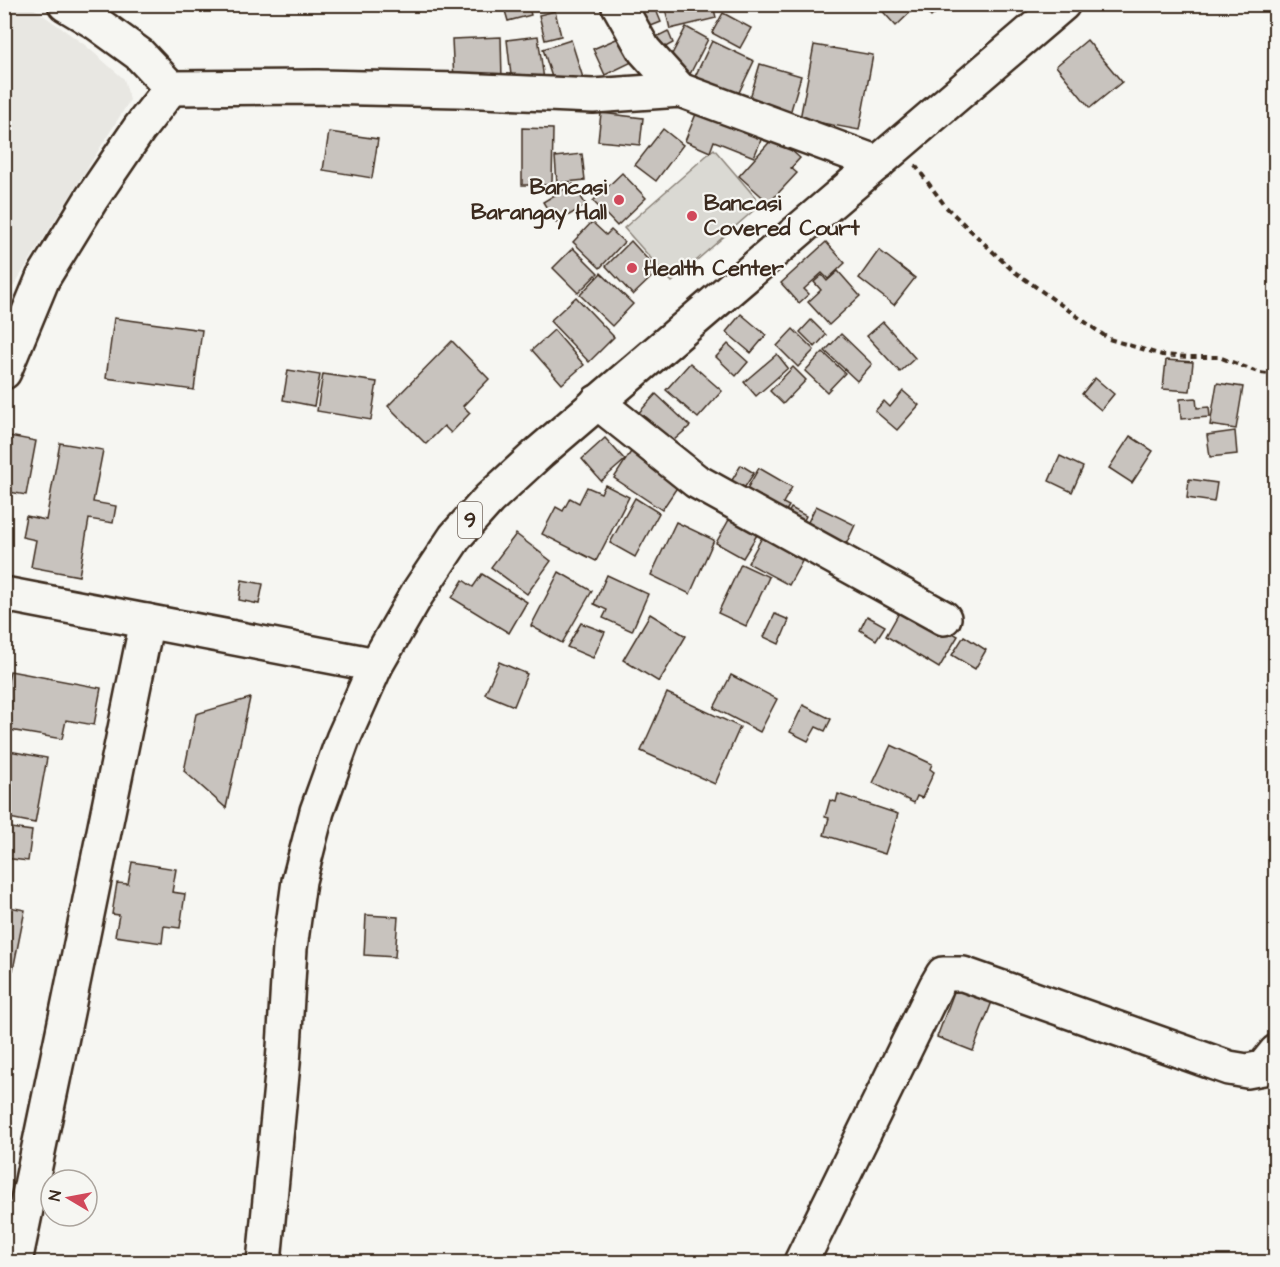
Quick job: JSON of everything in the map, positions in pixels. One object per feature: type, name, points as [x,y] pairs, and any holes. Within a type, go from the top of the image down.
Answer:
[{"type":"street","points":[[65,4],[95,22],[139,54],[171,88],[318,87],[593,96],[680,90],[730,110],[888,154]]},
{"type":"street","points":[[618,4],[644,50],[680,90]]},
{"type":"street","name":"9","points":[[264,1263],[283,1064],[290,948],[299,881],[317,811],[343,739],[376,664],[417,594],[455,537],[489,499],[540,452],[1063,4]]},
{"type":"street","points":[[4,372],[43,278],[92,198],[139,129],[171,88]]},
{"type":"street","points":[[597,402],[696,482],[944,618]]},
{"type":"street","points":[[4,594],[376,664]]},
{"type":"street","points":[[15,1263],[147,621]]},
{"type":"street","points":[[801,1263],[943,974],[963,974],[1229,1068],[1247,1071],[1263,1068],[1275,1052]]},
{"type":"path","points":[[888,154],[1012,270],[1109,339],[1162,355],[1219,357],[1260,373],[1275,375]]},
{"type":"shaded area","points":[[5,4],[29,5],[85,45],[124,79],[130,100],[5,300]]},
{"type":"shaded area","name":"Bancasi Covered Court","points":[[714,149],[761,204],[672,282],[624,228]]},
{"type":"building","points":[[503,4],[528,4],[531,15],[508,21]]},
{"type":"building","points":[[541,4],[555,4],[543,10]]},
{"type":"building","points":[[664,4],[713,4],[716,18],[670,29]]},
{"type":"building","points":[[876,4],[919,4],[896,26]]},
{"type":"building","points":[[920,4],[944,4],[944,5],[931,17]]},
{"type":"building","points":[[654,5],[661,22],[641,30],[634,13]]},
{"type":"building","points":[[555,11],[561,36],[545,40],[539,15]]},
{"type":"building","points":[[723,13],[751,28],[740,48],[712,33]]},
{"type":"building","points":[[686,27],[708,39],[688,78],[666,66]]},
{"type":"building","points":[[668,31],[673,43],[660,50],[654,38]]},
{"type":"building","points":[[538,36],[544,80],[512,84],[507,40]]},
{"type":"building","points":[[501,37],[502,80],[454,81],[452,39]]},
{"type":"building","points":[[621,37],[632,62],[605,75],[593,49]]},
{"type":"building","points":[[571,40],[584,81],[556,90],[543,49]]},
{"type":"building","points":[[1087,40],[1122,82],[1090,108],[1056,66]]},
{"type":"building","points":[[712,41],[754,61],[733,105],[691,85]]},
{"type":"building","points":[[814,45],[873,55],[859,130],[800,119]]},
{"type":"building","points":[[760,64],[801,76],[789,117],[748,105]]},
{"type":"building","points":[[698,109],[763,135],[754,157],[714,141],[710,152],[685,141]]},
{"type":"building","points":[[601,113],[643,118],[640,145],[598,141]]},
{"type":"building","points":[[522,128],[553,129],[552,185],[522,185]]},
{"type":"building","points":[[663,129],[683,145],[656,181],[635,165]]},
{"type":"building","points":[[329,132],[378,139],[372,178],[323,170]]},
{"type":"building","points":[[775,136],[800,158],[791,168],[797,173],[769,203],[739,176]]},
{"type":"building","points":[[582,154],[585,180],[557,183],[555,157]]},
{"type":"building","name":"Bancasi Barangay Hall","points":[[622,173],[646,198],[617,226],[593,201]]},
{"type":"building","points":[[573,184],[586,205],[556,223],[543,202]]},
{"type":"building","points":[[592,222],[606,235],[611,230],[624,242],[600,268],[573,242]]},
{"type":"building","name":"Health Center","points":[[631,241],[658,271],[633,295],[606,266]]},
{"type":"building","points":[[826,242],[845,263],[828,279],[822,273],[804,289],[809,294],[799,303],[781,283]]},
{"type":"building","points":[[573,248],[598,273],[578,293],[553,268]]},
{"type":"building","points":[[879,250],[915,278],[894,305],[859,278]]},
{"type":"building","points":[[838,271],[860,296],[829,325],[808,302],[821,290],[814,282],[822,275],[827,281]]},
{"type":"building","points":[[601,273],[633,304],[612,326],[580,295]]},
{"type":"building","points":[[576,297],[614,337],[589,362],[550,321]]},
{"type":"building","points":[[741,314],[766,335],[751,353],[726,332]]},
{"type":"building","points":[[114,318],[202,330],[194,390],[106,378]]},
{"type":"building","points":[[811,320],[826,335],[815,347],[800,332]]},
{"type":"building","points":[[883,322],[915,358],[900,372],[867,336]]},
{"type":"building","points":[[793,329],[814,350],[798,367],[777,346]]},
{"type":"building","points":[[554,330],[584,365],[562,384],[532,350]]},
{"type":"building","points":[[841,334],[872,364],[857,381],[825,351]]},
{"type":"building","points":[[452,341],[489,379],[463,406],[470,413],[451,433],[444,426],[426,444],[388,406]]},
{"type":"building","points":[[728,344],[748,362],[736,376],[716,357]]},
{"type":"building","points":[[823,352],[845,373],[827,392],[805,371]]},
{"type":"building","points":[[777,354],[788,368],[756,396],[744,382]]},
{"type":"building","points":[[1166,360],[1193,362],[1190,391],[1163,389]]},
{"type":"building","points":[[690,363],[722,391],[698,418],[666,390]]},
{"type":"building","points":[[793,367],[806,380],[783,404],[770,391]]},
{"type":"building","points":[[288,370],[320,375],[314,406],[283,400]]},
{"type":"building","points":[[323,374],[377,382],[371,420],[317,411]]},
{"type":"building","points":[[1095,378],[1114,394],[1101,410],[1082,394]]},
{"type":"building","points":[[1217,383],[1243,387],[1236,429],[1210,425]]},
{"type":"building","points":[[903,391],[919,405],[897,430],[875,411],[884,401],[890,407]]},
{"type":"building","points":[[656,394],[690,426],[666,447],[633,419]]},
{"type":"building","points":[[1196,398],[1197,408],[1209,407],[1210,417],[1181,419],[1180,399]]},
{"type":"building","points":[[1235,431],[1237,454],[1210,457],[1207,435]]},
{"type":"building","points":[[4,435],[36,441],[26,495],[4,491]]},
{"type":"building","points":[[1130,436],[1153,451],[1132,483],[1109,468]]},
{"type":"building","points":[[605,438],[625,460],[601,481],[582,459]]},
{"type":"building","points":[[60,443],[103,450],[93,502],[116,506],[113,523],[89,519],[79,576],[31,567],[36,540],[22,537],[26,516],[46,520]]},
{"type":"building","points":[[634,447],[682,480],[662,510],[614,478]]},
{"type":"building","points":[[1060,456],[1083,467],[1072,492],[1049,481]]},
{"type":"building","points":[[741,465],[754,473],[737,499],[725,492]]},
{"type":"building","points":[[759,468],[792,487],[783,503],[789,506],[778,524],[740,501]]},
{"type":"building","points":[[1189,479],[1217,483],[1214,502],[1187,498]]},
{"type":"building","points":[[605,485],[629,497],[596,561],[542,534],[556,507],[563,511],[570,498],[579,503],[587,487],[601,493]]},
{"type":"building","points":[[635,498],[659,513],[635,557],[610,543]]},
{"type":"building","points":[[816,506],[855,525],[841,555],[801,536]]},
{"type":"building","points":[[791,508],[806,516],[797,534],[782,525]]},
{"type":"building","points":[[735,509],[763,525],[743,558],[716,543]]},
{"type":"building","points":[[676,522],[714,540],[690,594],[651,575]]},
{"type":"building","points":[[765,532],[806,554],[789,585],[748,563]]},
{"type":"building","points":[[516,534],[551,561],[527,594],[491,567]]},
{"type":"building","points":[[741,564],[769,577],[746,626],[718,613]]},
{"type":"building","points":[[559,572],[592,591],[562,643],[531,626]]},
{"type":"building","points":[[482,574],[527,602],[509,633],[452,598],[463,580],[473,587]]},
{"type":"building","points":[[607,575],[648,594],[632,631],[603,618],[607,610],[594,604]]},
{"type":"building","points":[[242,580],[263,584],[259,604],[239,600]]},
{"type":"building","points":[[904,604],[958,636],[939,668],[886,636]]},
{"type":"building","points":[[650,614],[686,636],[659,682],[623,660]]},
{"type":"building","points":[[775,614],[789,620],[779,644],[764,637]]},
{"type":"building","points":[[867,616],[885,626],[876,640],[860,630]]},
{"type":"building","points":[[581,623],[605,632],[593,658],[567,647]]},
{"type":"building","points":[[964,636],[986,650],[975,669],[952,655]]},
{"type":"building","points":[[499,662],[527,674],[514,706],[485,694]]},
{"type":"building","points":[[10,671],[101,688],[94,725],[66,720],[62,739],[4,729],[4,701]]},
{"type":"building","points":[[731,675],[777,699],[760,732],[714,708]]},
{"type":"building","points":[[667,693],[740,727],[715,784],[641,751]]},
{"type":"building","points":[[250,698],[226,808],[184,771],[196,714]]},
{"type":"building","points":[[803,705],[831,719],[825,731],[816,727],[808,741],[790,732]]},
{"type":"building","points":[[891,745],[932,764],[930,769],[934,772],[922,798],[917,796],[914,803],[873,783]]},
{"type":"building","points":[[4,750],[47,758],[35,823],[4,817]]},
{"type":"building","points":[[838,794],[898,814],[885,854],[824,835],[829,818],[825,817],[830,800],[836,802]]},
{"type":"building","points":[[4,827],[32,831],[28,861],[4,858]]},
{"type":"building","points":[[132,862],[176,869],[172,892],[185,894],[180,928],[164,926],[162,943],[115,936],[119,915],[112,914],[117,883],[128,884]]},
{"type":"building","points":[[4,906],[25,910],[13,970],[4,968]]},
{"type":"building","points":[[366,915],[398,917],[395,957],[364,955]]},
{"type":"building","points":[[957,984],[993,999],[973,1051],[937,1037]]},
{"type":"place","name":"Bancasi Barangay Hall","points":[[619,200]]},
{"type":"place","name":"Bancasi Covered Court","points":[[692,216]]},
{"type":"place","name":"Health Center","points":[[632,268]]}]
